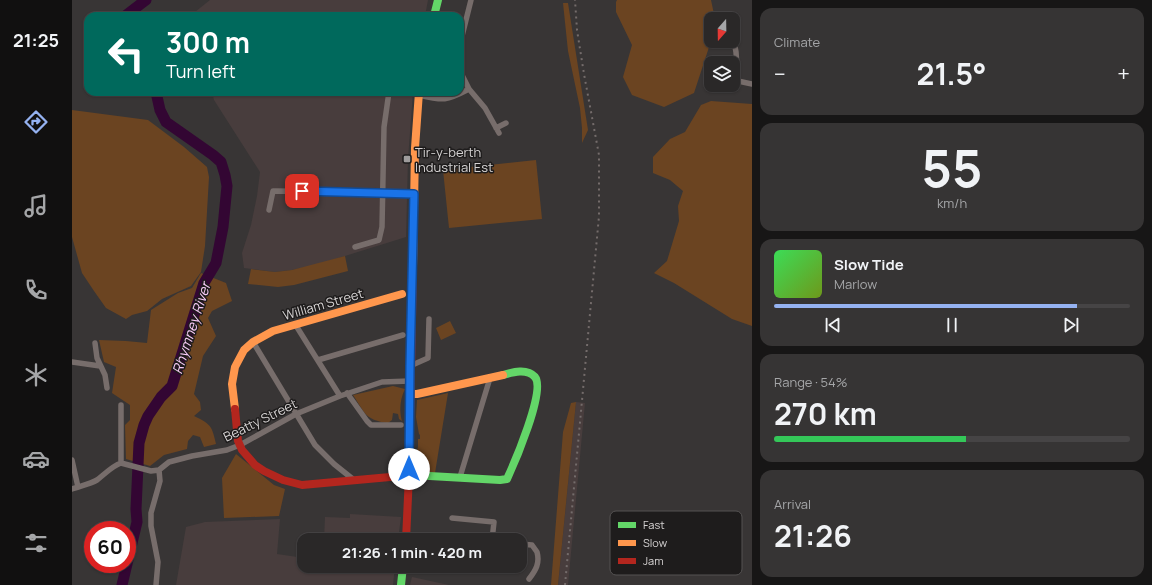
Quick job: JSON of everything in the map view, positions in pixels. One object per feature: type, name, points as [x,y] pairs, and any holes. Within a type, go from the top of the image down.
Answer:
[{"type":"street","points":[[435,12],[438,0]]},
{"type":"street","points":[[464,28],[471,0]]},
{"type":"street","points":[[735,48],[738,81],[752,84]]},
{"type":"street","points":[[464,79],[469,89],[485,108],[498,131],[506,123]]},
{"type":"street","points":[[464,92],[469,89]]},
{"type":"street","points":[[354,247],[379,240],[382,226],[384,127],[388,96]]},
{"type":"street","points":[[406,533],[409,475],[415,148],[419,96]]},
{"type":"street","points":[[425,96],[438,100],[455,96]]},
{"type":"street","points":[[269,210],[273,191],[382,192],[414,194]]},
{"type":"street","name":"William Street","points":[[240,445],[234,412],[232,384],[235,367],[244,350],[253,342],[273,331],[402,294]]},
{"type":"street","points":[[410,366],[428,358],[430,318]]},
{"type":"street","points":[[295,324],[340,396]]},
{"type":"street","points":[[318,360],[403,335]]},
{"type":"street","points":[[96,342],[97,358],[105,375],[107,388]]},
{"type":"street","points":[[253,342],[309,436],[322,453],[354,480]]},
{"type":"street","points":[[72,362],[100,366]]},
{"type":"street","points":[[240,445],[246,454],[260,468],[289,483],[314,484],[409,475],[500,480],[507,479],[532,414],[538,387],[537,380],[534,376],[530,373],[519,371],[417,394],[410,394]]},
{"type":"street","points":[[460,477],[490,378]]},
{"type":"street","name":"Beatty Street","points":[[123,463],[151,471],[159,470],[169,462],[192,456],[227,450],[240,445],[296,414],[347,393],[382,382],[410,381]]},
{"type":"street","points":[[347,393],[371,425],[401,425]]},
{"type":"street","points":[[72,460],[75,488],[95,481],[114,465],[123,463],[121,406]]},
{"type":"street","points":[[156,585],[158,562],[151,526],[151,513],[160,481],[159,470]]},
{"type":"street","points":[[452,518],[494,522],[493,533]]},
{"type":"street","points":[[527,545],[532,545],[537,552],[538,564],[536,570],[529,579]]},
{"type":"street","points":[[401,585],[402,573]]},
{"type":"shaded area","points":[[210,0],[428,0],[426,12],[195,12]]},
{"type":"shaded area","points":[[617,0],[711,0],[714,12],[704,12],[704,48],[709,48],[706,56],[704,56],[704,62],[694,93],[664,107],[632,95],[623,77],[632,45],[616,12]]},
{"type":"shaded area","points":[[563,3],[568,3],[588,130],[582,143],[580,108],[568,51]]},
{"type":"shaded area","points":[[213,96],[413,96],[408,159],[406,237],[316,265],[292,270],[275,272],[244,268],[242,253],[251,225],[260,172],[214,100]]},
{"type":"shaded area","points":[[711,101],[752,104],[752,326],[732,319],[674,283],[654,273],[667,261],[679,221],[678,206],[683,191],[670,180],[653,173],[653,157],[670,139],[685,132],[701,105]]},
{"type":"shaded area","points":[[72,110],[148,120],[184,147],[207,167],[209,177],[205,246],[201,272],[191,286],[162,299],[147,311],[132,315],[126,319],[106,308],[82,273],[72,237]]},
{"type":"shaded area","points":[[536,160],[542,219],[449,228],[443,170]]},
{"type":"shaded area","points":[[345,256],[348,271],[294,285],[278,287],[248,284],[251,269],[275,272],[292,270]]},
{"type":"shaded area","points":[[201,273],[226,283],[232,301],[212,311],[208,318],[216,336],[203,356],[194,394],[200,402],[201,410],[194,416],[210,426],[216,444],[204,447],[200,437],[193,435],[188,441],[187,449],[164,455],[150,466],[126,459],[125,425],[130,420],[130,405],[112,393],[116,367],[104,362],[99,340],[147,343],[151,310],[178,293],[192,288]]},
{"type":"shaded area","points":[[450,321],[456,333],[441,340],[436,328]]},
{"type":"shaded area","points":[[393,386],[405,389],[400,405],[402,421],[399,419],[398,414],[393,413],[392,420],[388,423],[370,418],[363,411],[353,395]]},
{"type":"shaded area","points":[[448,393],[435,473],[416,472],[416,453],[418,439],[420,439],[416,417],[417,400]]},
{"type":"shaded area","points":[[576,402],[585,403],[568,585],[558,585]]},
{"type":"shaded area","points":[[576,402],[558,585],[551,585],[563,432],[571,403]]},
{"type":"shaded area","points":[[236,454],[274,485],[285,489],[279,516],[224,518],[222,478]]},
{"type":"shaded area","points":[[350,514],[401,517],[399,533],[324,533],[325,517],[350,518]]},
{"type":"shaded area","points":[[280,519],[277,554],[297,557],[297,573],[394,573],[393,585],[176,585],[186,527],[205,522]]},
{"type":"shaded area","points":[[412,577],[449,585],[410,585]]},
{"type":"waterway","name":"Rhymney River","points":[[130,12],[146,0]]},
{"type":"waterway","name":"Rhymney River","points":[[122,585],[137,522],[136,509],[139,443],[148,416],[161,397],[172,386],[204,283],[216,263],[223,227],[227,186],[221,162],[166,122],[160,110],[157,96]]},
{"type":"railway","points":[[565,585],[599,216],[599,155],[577,30],[575,0]]},
{"type":"traffic: fast","points":[[435,12],[438,0]]},
{"type":"traffic: fast","points":[[412,475],[500,480],[507,479],[528,427],[533,411],[537,384],[535,377],[528,372],[503,375]]},
{"type":"traffic: fast","points":[[401,585],[402,573]]},
{"type":"traffic: slow","points":[[413,267],[415,148],[419,96]]},
{"type":"traffic: slow","points":[[235,409],[232,384],[235,367],[244,350],[253,342],[273,331],[402,294]]},
{"type":"traffic: slow","points":[[410,394],[417,394],[503,375]]},
{"type":"traffic: jam","points":[[406,533],[409,475],[413,267]]},
{"type":"traffic: jam","points":[[235,409],[238,441],[242,450],[255,465],[283,480],[302,485],[412,475]]},
{"type":"place","name":"Tir-y-berth Industrial Est","points":[[407,159]]},
{"type":"route","points":[[302,191],[414,194],[409,469]]}]
